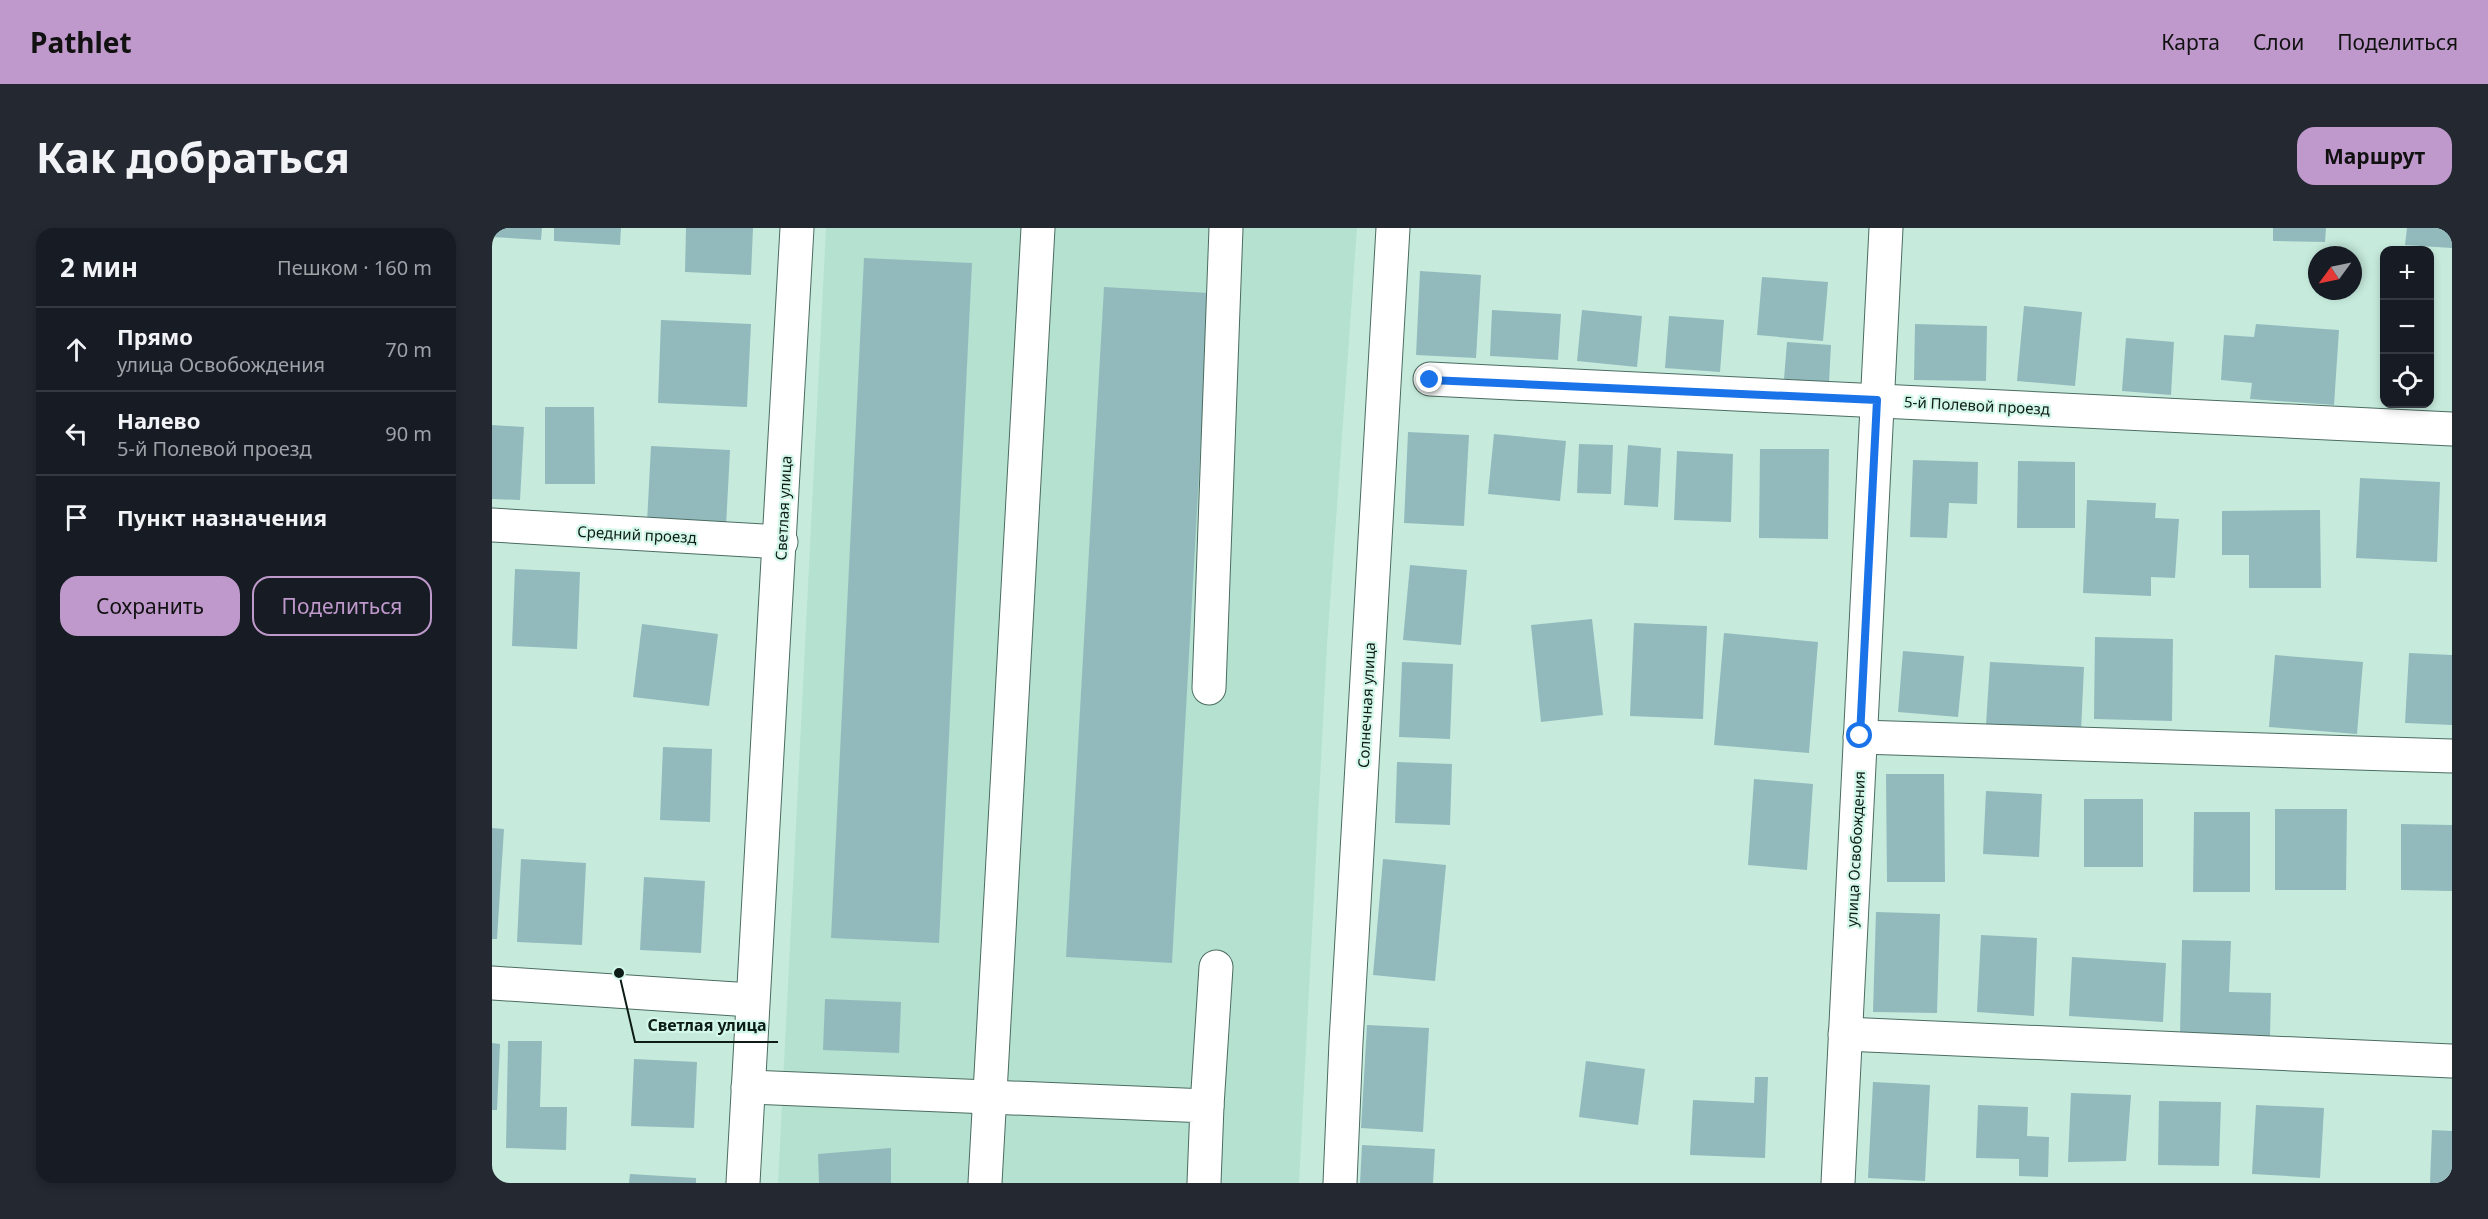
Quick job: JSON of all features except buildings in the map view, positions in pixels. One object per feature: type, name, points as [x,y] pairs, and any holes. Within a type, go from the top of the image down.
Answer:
[{"type":"street","name":"Светлая улица","points":[[743,1183],[751,1000],[781,542],[797,228]]},
{"type":"street","points":[[985,1183],[1038,228]]},
{"type":"street","points":[[1209,687],[1226,228]]},
{"type":"street","name":"Солнечная улица","points":[[1340,1183],[1346,1042],[1393,228]]},
{"type":"street","name":"улица Освобождения","points":[[1838,1183],[1886,228]]},
{"type":"street","name":"5-й Полевой проезд","points":[[1430,380],[2452,429]]},
{"type":"street","name":"Средний проезд","points":[[492,525],[781,542]]},
{"type":"street","points":[[1860,736],[2452,756]]},
{"type":"street","points":[[1204,1183],[1216,967]]},
{"type":"street","points":[[492,984],[751,1000]]},
{"type":"street","points":[[1845,1034],[2452,1061]]},
{"type":"street","points":[[748,1087],[1207,1106]]},
{"type":"shaded area","points":[[826,228],[1357,228],[1327,645],[1299,1183],[778,1183]]},
{"type":"place","name":"Светлая улица","points":[[619,973]]},
{"type":"route","points":[[1430,380],[1877,400],[1860,736]]}]
